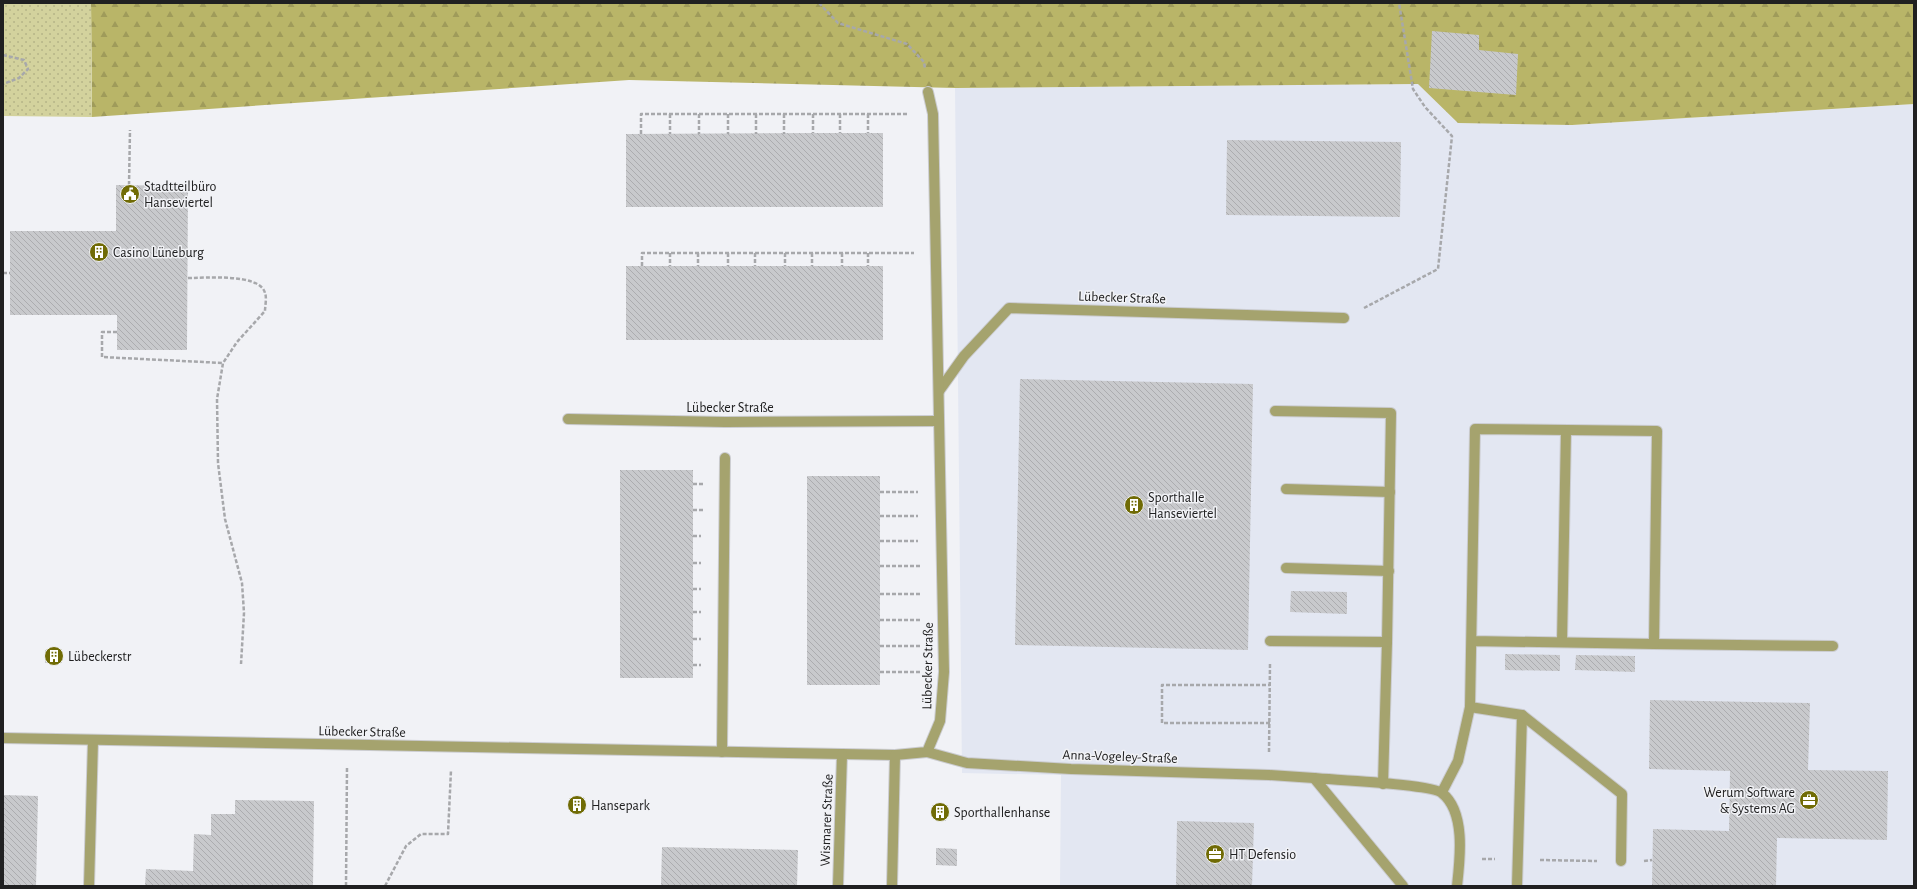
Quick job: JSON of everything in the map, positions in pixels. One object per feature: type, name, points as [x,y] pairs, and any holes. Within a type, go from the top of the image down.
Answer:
[{"type":"street","name":"Lübecker Straße","points":[[3,738],[895,755],[927,752],[940,721],[944,672],[933,114],[928,92]]},
{"type":"street","name":"Lübecker Straße","points":[[939,391],[964,356],[1009,308],[1344,318]]},
{"type":"street","points":[[1275,411],[1390,413],[1388,642],[1383,784]]},
{"type":"street","name":"Lübecker Straße","points":[[568,419],[725,422],[939,421]]},
{"type":"street","points":[[1457,886],[1460,859],[1457,815],[1450,802],[1442,792],[1458,761],[1470,706],[1475,429],[1657,431],[1654,644]]},
{"type":"street","points":[[1562,642],[1566,430]]},
{"type":"street","points":[[722,752],[725,458]]},
{"type":"street","points":[[1286,489],[1390,492]]},
{"type":"street","points":[[1286,568],[1388,571]]},
{"type":"street","points":[[1270,641],[1388,642]]},
{"type":"street","points":[[1472,641],[1833,646]]},
{"type":"street","points":[[1470,706],[1522,715],[1622,794],[1621,861]]},
{"type":"street","points":[[1517,886],[1522,715]]},
{"type":"street","points":[[89,886],[93,740]]},
{"type":"street","name":"Anna-Vogeley-Straße","points":[[927,752],[967,764],[1071,769],[1269,775],[1416,786],[1442,792]]},
{"type":"street","name":"Wismarer Straße","points":[[838,886],[842,754]]},
{"type":"street","points":[[892,886],[895,755]]},
{"type":"street","points":[[1314,778],[1403,886]]},
{"type":"path","points":[[819,3],[838,23],[907,44],[924,62],[928,92]]},
{"type":"path","points":[[1344,318],[1438,269],[1452,136],[1425,107],[1413,89],[1399,3]]},
{"type":"path","points":[[3,55],[24,60],[28,69],[19,78],[3,84]]},
{"type":"path","points":[[641,134],[641,114],[933,114]]},
{"type":"path","points":[[670,114],[670,134]]},
{"type":"path","points":[[699,114],[699,134]]},
{"type":"path","points":[[728,114],[728,134]]},
{"type":"path","points":[[756,114],[756,134]]},
{"type":"path","points":[[784,114],[784,134]]},
{"type":"path","points":[[813,114],[813,133]]},
{"type":"path","points":[[840,114],[840,133]]},
{"type":"path","points":[[868,114],[868,133]]},
{"type":"path","points":[[129,185],[130,130]]},
{"type":"path","points":[[642,266],[642,253],[936,253]]},
{"type":"path","points":[[670,253],[670,266]]},
{"type":"path","points":[[698,253],[698,266]]},
{"type":"path","points":[[728,253],[728,266]]},
{"type":"path","points":[[755,253],[755,266]]},
{"type":"path","points":[[785,253],[785,266]]},
{"type":"path","points":[[812,253],[812,266]]},
{"type":"path","points":[[842,253],[842,266]]},
{"type":"path","points":[[868,253],[868,266]]},
{"type":"path","points":[[3,273],[10,273]]},
{"type":"path","points":[[188,278],[242,279],[257,282],[266,292],[266,311],[237,342],[223,363],[217,399],[218,463],[225,519],[242,582],[244,613],[242,664]]},
{"type":"path","points":[[117,332],[102,332],[102,357],[223,363]]},
{"type":"path","points":[[880,492],[941,492]]},
{"type":"path","points":[[880,516],[941,516]]},
{"type":"path","points":[[880,541],[941,541]]},
{"type":"path","points":[[880,566],[942,566]]},
{"type":"path","points":[[880,594],[942,594]]},
{"type":"path","points":[[880,620],[943,620]]},
{"type":"path","points":[[880,646],[943,646]]},
{"type":"path","points":[[880,672],[944,672]]},
{"type":"path","points":[[1270,685],[1162,684],[1162,723],[1270,723]]},
{"type":"path","points":[[1269,775],[1270,701]]},
{"type":"path","points":[[346,886],[348,745]]},
{"type":"path","points":[[385,886],[406,846],[421,834],[448,834],[451,746]]},
{"type":"path","points":[[1460,859],[1652,860]]},
{"type":"shaded area","points":[[3,3],[91,3],[92,117],[3,116]]},
{"type":"shaded area","points":[[1419,84],[1459,123],[1572,125],[1914,104],[1914,886],[1060,886],[1061,775],[962,773],[955,88]]},
{"type":"green space","points":[[91,3],[1914,3],[1914,104],[1572,125],[1458,123],[1418,84],[955,88],[629,80],[92,117]]},
{"type":"building","points":[[1432,31],[1479,35],[1479,50],[1518,54],[1516,95],[1429,88]]},
{"type":"building","points":[[883,133],[883,207],[626,207],[626,134]]},
{"type":"building","points":[[1227,140],[1401,142],[1400,217],[1226,215]]},
{"type":"building","name":"Casino Lüneburg","points":[[116,185],[188,186],[187,350],[117,350],[117,315],[10,315],[10,231],[116,231]]},
{"type":"building","points":[[626,266],[883,266],[883,340],[626,340]]},
{"type":"building","name":"Sporthalle Hanseviertel","points":[[1020,379],[1253,384],[1248,650],[1015,645]]},
{"type":"building","points":[[620,470],[693,470],[693,678],[620,678]]},
{"type":"building","points":[[807,476],[880,476],[880,685],[807,685]]},
{"type":"building","points":[[1291,591],[1347,592],[1347,614],[1290,612]]},
{"type":"building","name":"Lübeckerstr","points":[[45,650],[62,650],[62,663],[45,663]]},
{"type":"building","points":[[1505,654],[1560,655],[1560,671],[1505,670]]},
{"type":"building","points":[[1576,655],[1635,656],[1635,672],[1575,670]]},
{"type":"building","name":"Werum Software & Systems AG","points":[[1650,700],[1810,703],[1808,770],[1888,771],[1887,840],[1777,838],[1776,886],[1652,886],[1653,829],[1729,831],[1730,771],[1649,769]]},
{"type":"building","points":[[3,795],[38,796],[36,886],[3,886]]},
{"type":"building","name":"Hansepark","points":[[571,797],[584,797],[583,812],[571,812]]},
{"type":"building","points":[[235,800],[314,801],[313,886],[145,886],[146,869],[193,871],[194,834],[211,835],[211,814],[235,814]]},
{"type":"building","name":"Sporthallenhanse","points":[[934,804],[946,804],[946,821],[934,820]]},
{"type":"building","name":"HT Defensio","points":[[1177,821],[1254,823],[1252,886],[1176,886]]},
{"type":"building","points":[[662,847],[798,850],[797,886],[661,886]]},
{"type":"building","points":[[936,848],[957,849],[957,866],[936,865]]},
{"type":"place","name":"Stadtteilbüro Hanseviertel","points":[[130,194]]},
{"type":"place","name":"Casino Lüneburg","points":[[99,252]]},
{"type":"place","name":"Sporthalle Hanseviertel","points":[[1134,505]]},
{"type":"place","name":"Lübeckerstr","points":[[54,656]]},
{"type":"place","name":"Werum Software & Systems AG","points":[[1809,800]]},
{"type":"place","name":"Hansepark","points":[[577,805]]},
{"type":"place","name":"Sporthallenhanse","points":[[940,812]]},
{"type":"place","name":"HT Defensio","points":[[1215,854]]}]
